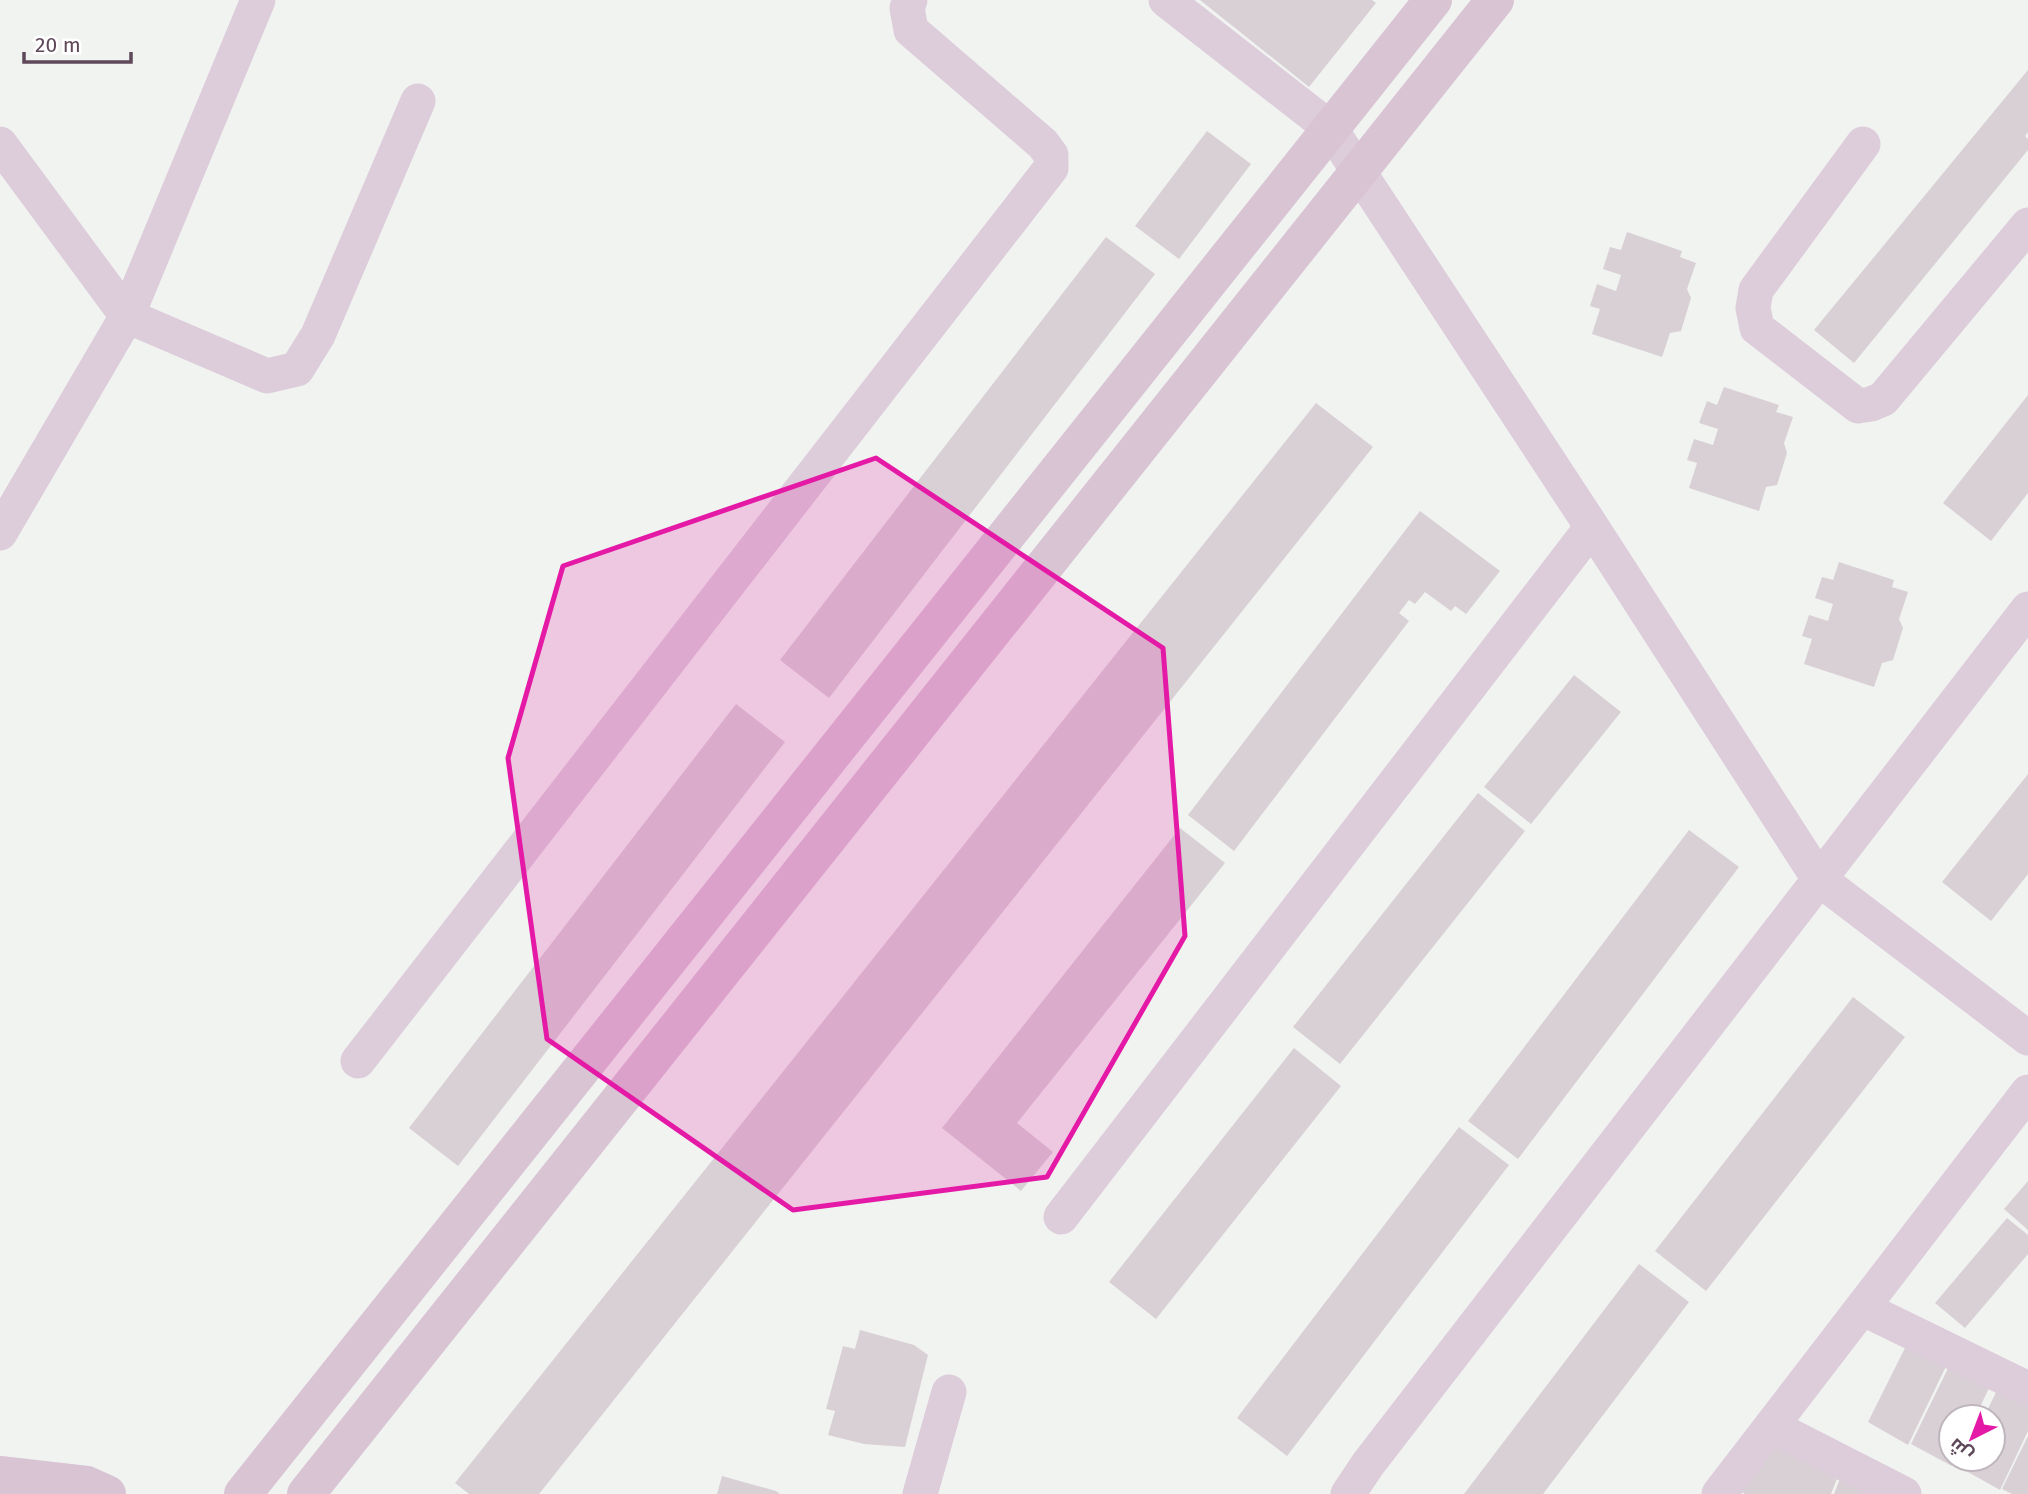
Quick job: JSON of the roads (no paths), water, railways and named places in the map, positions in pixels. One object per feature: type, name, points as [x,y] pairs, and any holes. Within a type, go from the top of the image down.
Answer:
[{"type":"main road","points":[[243,1494],[1433,0]]},
{"type":"main road","points":[[306,1494],[1495,0]]},
{"type":"main road","points":[[0,1475],[87,1485],[107,1494]]},
{"type":"street","points":[[0,533],[127,316],[258,0]]},
{"type":"street","points":[[358,1061],[1051,168],[1051,155],[1043,144],[911,30],[907,8],[910,0]]},
{"type":"street","points":[[1166,0],[1330,128],[1819,879],[2028,1038]]},
{"type":"street","points":[[0,145],[127,316],[267,376],[297,369],[318,335],[418,101]]},
{"type":"street","points":[[1863,145],[1756,290],[1753,308],[1757,328],[1858,406],[1883,399],[2028,225]]},
{"type":"street","points":[[1061,1217],[1592,527]]},
{"type":"street","points":[[1348,1494],[1368,1464],[2028,609]]},
{"type":"street","points":[[1719,1494],[2028,1092]]},
{"type":"street","points":[[1862,1308],[2028,1389]]},
{"type":"street","points":[[920,1494],[949,1392]]},
{"type":"street","points":[[1771,1426],[1905,1494]]}]
